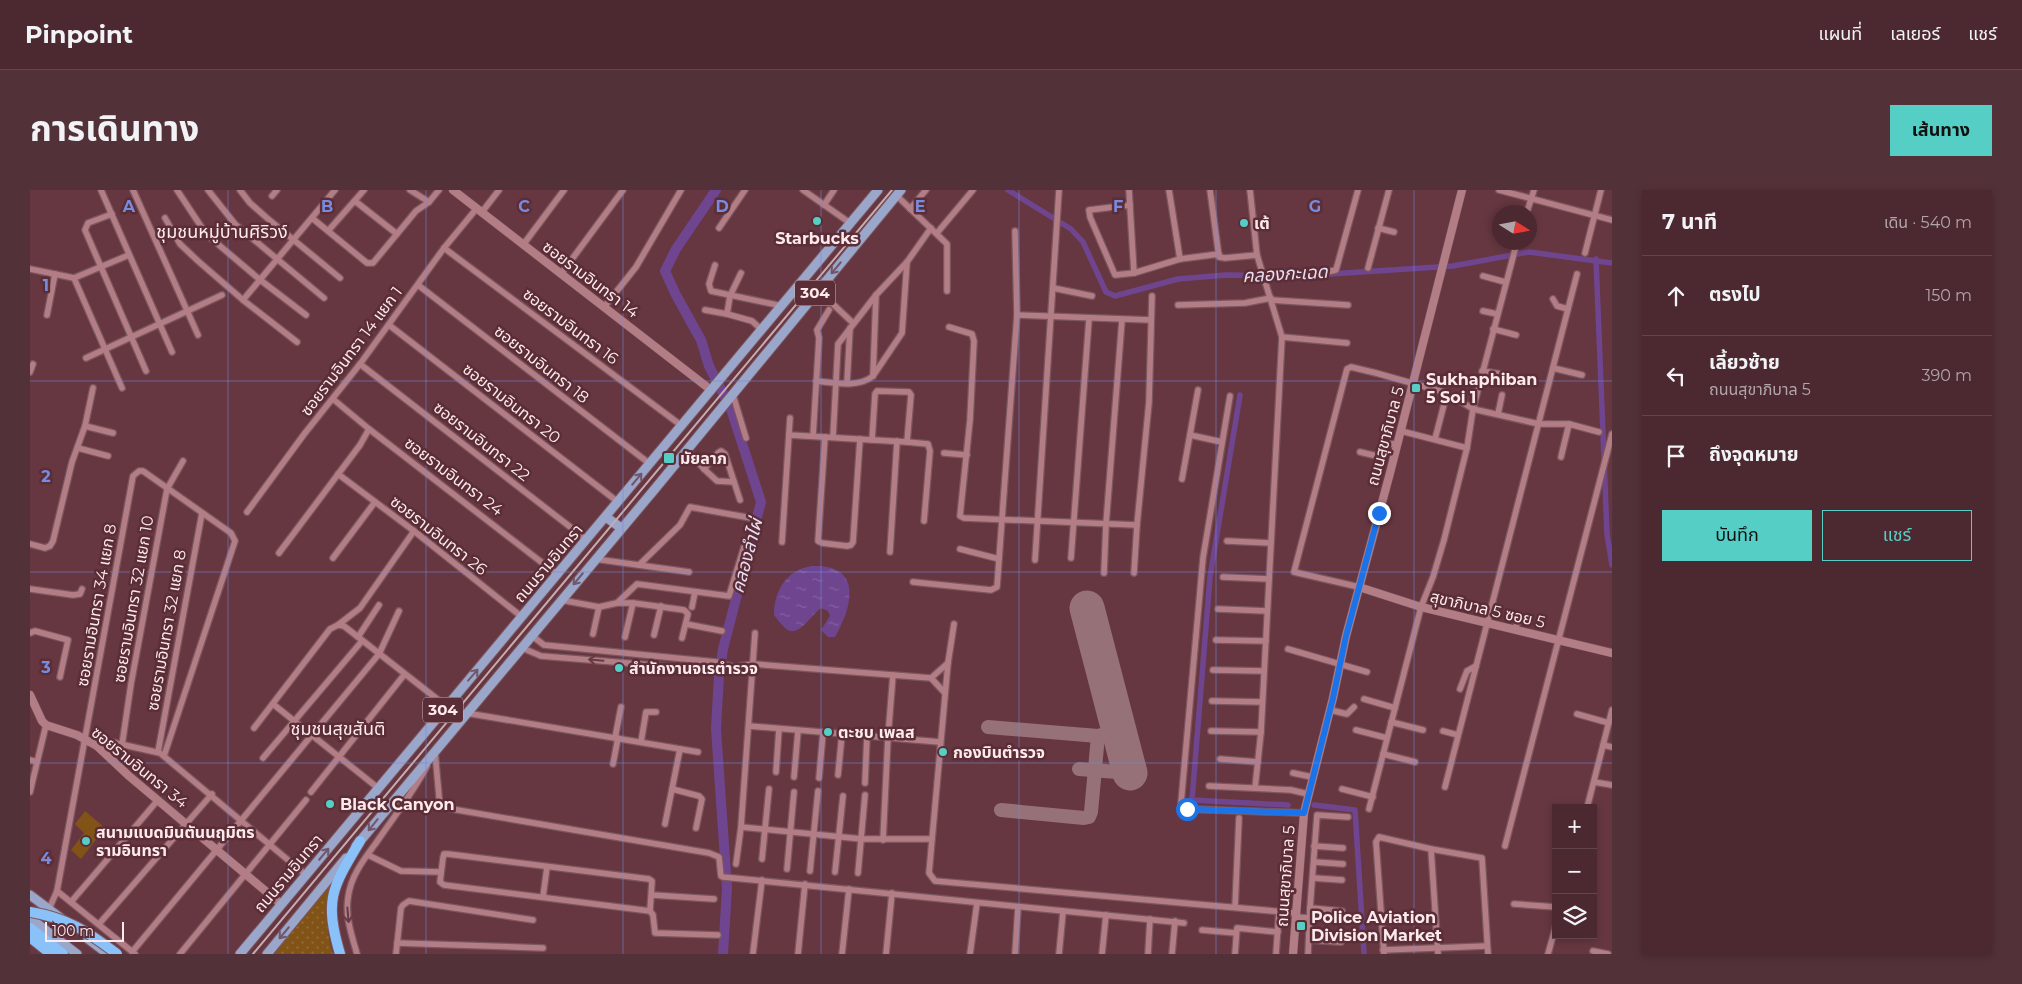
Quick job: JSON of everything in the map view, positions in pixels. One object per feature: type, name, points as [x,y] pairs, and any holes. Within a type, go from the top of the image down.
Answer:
[{"type":"highway","points":[[340,954],[331,918],[331,904],[334,889],[340,875],[360,841]]},
{"type":"highway","points":[[30,912],[62,919],[80,928],[117,954]]},
{"type":"highway","points":[[30,928],[63,954]]},
{"type":"highway","points":[[30,937],[51,954]]},
{"type":"main road","name":"ถนนรามอินทรา","points":[[240,954],[878,190]]},
{"type":"main road","name":"ถนนรามอินทรา","points":[[267,954],[435,750],[687,450],[898,193]]},
{"type":"main road","points":[[769,322],[782,333]]},
{"type":"main road","points":[[606,517],[621,528]]},
{"type":"main road","points":[[30,895],[108,954]]},
{"type":"main road","points":[[30,918],[78,954]]},
{"type":"street","points":[[100,190],[172,352]]},
{"type":"street","points":[[134,190],[198,335]]},
{"type":"street","points":[[177,190],[206,234],[259,279],[306,315]]},
{"type":"street","points":[[208,190],[235,224],[324,298]]},
{"type":"street","points":[[240,190],[250,203],[340,278]]},
{"type":"street","points":[[272,196],[278,190]]},
{"type":"street","points":[[242,300],[336,190]]},
{"type":"street","points":[[328,231],[364,190]]},
{"type":"street","points":[[410,190],[429,202]]},
{"type":"street","points":[[312,218],[370,264],[376,261],[416,212],[429,202],[439,190]]},
{"type":"street","name":"ซอยรามอินทรา 14","points":[[453,190],[713,388]]},
{"type":"street","name":"ซอยรามอินทรา 14 แยก 1","points":[[247,512],[305,433],[360,364],[444,248],[499,190]]},
{"type":"street","points":[[523,245],[564,190]]},
{"type":"street","points":[[561,274],[624,190]]},
{"type":"street","points":[[605,306],[636,267],[681,190]]},
{"type":"street","points":[[719,228],[745,190]]},
{"type":"street","points":[[802,190],[850,223]]},
{"type":"street","points":[[824,205],[834,190]]},
{"type":"street","points":[[910,209],[926,190]]},
{"type":"street","points":[[937,233],[973,190]]},
{"type":"street","points":[[1035,560],[1059,190]]},
{"type":"street","points":[[1129,190],[1134,272]]},
{"type":"street","points":[[1169,190],[1180,258]]},
{"type":"street","points":[[1210,190],[1219,257],[1257,254]]},
{"type":"street","points":[[1250,190],[1257,254],[1282,337],[1261,732],[1255,788]]},
{"type":"street","points":[[1327,272],[1336,270],[1358,190]]},
{"type":"street","points":[[1368,268],[1389,190]]},
{"type":"street","name":"ถนนสุขาภิบาล 5","points":[[1293,954],[1304,813],[1308,794],[1330,710],[1339,665],[1414,383],[1462,190]]},
{"type":"street","points":[[1498,190],[1612,220]]},
{"type":"street","points":[[1529,205],[1534,190]]},
{"type":"street","points":[[1585,253],[1601,190]]},
{"type":"street","points":[[898,193],[910,209],[947,244],[947,292]]},
{"type":"street","points":[[355,201],[397,234]]},
{"type":"street","points":[[1130,205],[1089,210],[1114,274],[1118,276],[1180,258],[1219,254]]},
{"type":"street","points":[[112,214],[86,226],[85,230],[133,337],[146,371]]},
{"type":"street","points":[[165,218],[180,244],[242,300],[298,342]]},
{"type":"street","points":[[833,437],[838,344],[876,294],[907,262],[931,228]]},
{"type":"street","points":[[1378,228],[1394,232]]},
{"type":"street","points":[[913,582],[994,590],[997,587],[1017,315],[1015,231]]},
{"type":"street","name":"ซอยรามอินทรา 16","points":[[444,248],[682,426]]},
{"type":"street","points":[[1369,809],[1421,607],[1433,577],[1444,540],[1467,448],[1473,408],[1482,371],[1515,250]]},
{"type":"street","points":[[30,269],[74,278],[129,255]]},
{"type":"street","points":[[816,381],[859,383],[874,376],[902,333],[907,262]]},
{"type":"street","points":[[715,265],[709,288],[711,291],[782,306]]},
{"type":"street","points":[[727,314],[730,296],[741,273]]},
{"type":"street","points":[[47,315],[55,274]]},
{"type":"street","points":[[1445,787],[1577,274]]},
{"type":"street","points":[[1484,276],[1505,282]]},
{"type":"street","points":[[74,278],[122,388]]},
{"type":"street","name":"ซอยรามอินทรา 18","points":[[418,285],[650,464]]},
{"type":"street","points":[[1054,288],[1092,296]]},
{"type":"street","points":[[818,290],[851,325],[847,383]]},
{"type":"street","points":[[874,376],[876,294]]},
{"type":"street","points":[[86,358],[222,295]]},
{"type":"street","points":[[1134,573],[1149,402],[1152,296]]},
{"type":"street","points":[[1178,305],[1244,303],[1271,299],[1348,306]]},
{"type":"street","points":[[1553,299],[1557,306],[1568,310]]},
{"type":"street","points":[[705,310],[752,320],[762,330]]},
{"type":"street","points":[[814,436],[819,338],[817,330],[829,310]]},
{"type":"street","points":[[1484,311],[1497,314]]},
{"type":"street","points":[[1017,315],[1052,318],[1152,320]]},
{"type":"street","points":[[1071,558],[1072,522],[1089,319]]},
{"type":"street","points":[[1104,573],[1122,320]]},
{"type":"street","name":"ซอยรามอินทรา 20","points":[[389,325],[618,502]]},
{"type":"street","points":[[949,327],[968,332],[974,337],[967,455],[960,516],[964,518],[1001,520],[1137,525]]},
{"type":"street","points":[[1493,329],[1516,335]]},
{"type":"street","points":[[1282,337],[1348,343]]},
{"type":"street","points":[[30,372],[33,364]]},
{"type":"street","name":"ซอยรามอินทรา 22","points":[[360,364],[587,540]]},
{"type":"street","points":[[1359,587],[1294,572],[1347,369],[1351,367],[1448,393],[1473,408],[1539,424],[1569,424],[1599,432]]},
{"type":"street","points":[[1553,368],[1582,375]]},
{"type":"street","points":[[1482,371],[1501,374]]},
{"type":"street","points":[[30,544],[46,548],[53,541],[85,426],[93,388]]},
{"type":"street","points":[[1182,479],[1198,390]]},
{"type":"street","points":[[872,440],[875,394],[877,391],[909,392],[911,395],[907,442]]},
{"type":"street","points":[[1435,440],[1448,393]]},
{"type":"street","points":[[1498,414],[1502,394]]},
{"type":"street","points":[[1230,396],[1203,558],[1181,804],[1187,809],[1304,813]]},
{"type":"street","name":"ซอยรามอินทรา 24","points":[[333,399],[369,429],[558,574]]},
{"type":"street","points":[[729,399],[746,438]]},
{"type":"street","points":[[782,542],[790,418]]},
{"type":"street","points":[[1561,457],[1569,424]]},
{"type":"street","points":[[85,426],[113,433]]},
{"type":"street","points":[[279,553],[369,429]]},
{"type":"street","points":[[1400,431],[1467,448]]},
{"type":"street","points":[[789,435],[928,444],[930,448],[924,520]]},
{"type":"street","points":[[1190,435],[1222,442]]},
{"type":"street","points":[[1505,846],[1612,435]]},
{"type":"street","points":[[825,437],[818,541],[822,544],[847,546],[853,542],[860,439]]},
{"type":"street","points":[[890,552],[897,441]]},
{"type":"street","points":[[1360,452],[1377,456],[1386,444],[1397,444]]},
{"type":"street","points":[[78,448],[108,456]]},
{"type":"street","points":[[687,450],[717,481],[734,482]]},
{"type":"street","points":[[704,469],[718,453],[723,452],[740,500]]},
{"type":"street","points":[[944,453],[967,455]]},
{"type":"street","name":"ซอยรามอินทรา 32 แยก 10","points":[[122,745],[132,675],[167,489],[183,461]]},
{"type":"street","name":"ซอยรามอินทรา 34 แยก 8","points":[[49,909],[57,892],[134,476],[136,472],[143,471],[167,489]]},
{"type":"street","name":"ซอยรามอินทรา 26","points":[[338,474],[414,531],[522,618]]},
{"type":"street","points":[[164,756],[236,541],[231,533],[167,489]]},
{"type":"street","points":[[333,558],[375,502]]},
{"type":"street","points":[[639,565],[680,525],[690,507],[751,518]]},
{"type":"street","name":"ซอยรามอินทรา 32 แยก 8","points":[[158,752],[202,513]]},
{"type":"street","points":[[254,728],[330,629],[341,626],[360,608],[414,531]]},
{"type":"street","points":[[1227,541],[1271,543]]},
{"type":"street","points":[[617,603],[637,584],[729,596],[744,547]]},
{"type":"street","points":[[960,549],[999,559]]},
{"type":"street","points":[[595,559],[689,572]]},
{"type":"street","points":[[1223,577],[1269,579]]},
{"type":"street","name":"สุขาภิบาล 5 ซอย 5","points":[[1359,587],[1421,607],[1612,653]]},
{"type":"street","points":[[30,589],[73,595],[80,594],[82,589]]},
{"type":"street","points":[[692,608],[695,592]]},
{"type":"street","points":[[561,600],[599,607],[617,603],[633,603],[687,611],[682,638]]},
{"type":"street","points":[[625,637],[633,603]]},
{"type":"street","points":[[263,758],[325,686],[360,639],[379,605]]},
{"type":"street","points":[[654,635],[661,606]]},
{"type":"street","points":[[593,634],[599,607]]},
{"type":"street","points":[[1218,609],[1267,611]]},
{"type":"street","points":[[57,892],[72,902],[133,953],[378,654],[399,612]]},
{"type":"street","points":[[1515,629],[1520,616]]},
{"type":"street","points":[[686,624],[722,631]]},
{"type":"street","points":[[954,624],[945,692],[929,873],[937,882],[1279,911],[1310,918]]},
{"type":"street","points":[[341,626],[446,706]]},
{"type":"street","points":[[30,633],[35,632],[68,640],[60,677]]},
{"type":"street","points":[[736,864],[741,827],[755,633]]},
{"type":"street","points":[[531,635],[544,645],[719,666]]},
{"type":"street","points":[[1216,640],[1266,641]]},
{"type":"street","points":[[522,646],[541,656],[734,667],[753,664],[931,678],[945,692]]},
{"type":"street","points":[[1288,649],[1367,672]]},
{"type":"street","points":[[931,678],[948,663]]},
{"type":"street","points":[[1460,689],[1467,671],[1476,666]]},
{"type":"street","points":[[1213,670],[1264,672]]},
{"type":"street","points":[[311,792],[404,674]]},
{"type":"street","points":[[883,840],[893,675]]},
{"type":"street","points":[[30,695],[32,706],[46,725],[30,792]]},
{"type":"street","points":[[1364,699],[1396,708]]},
{"type":"street","points":[[1212,701],[1262,702]]},
{"type":"street","points":[[273,704],[378,788]]},
{"type":"street","points":[[613,764],[621,707]]},
{"type":"street","points":[[1330,710],[1347,714],[1354,707]]},
{"type":"street","points":[[1588,804],[1612,710]]},
{"type":"street","points":[[641,742],[646,712],[656,712]]},
{"type":"street","points":[[466,713],[698,752]]},
{"type":"street","points":[[1577,714],[1609,723]]},
{"type":"street","points":[[1392,722],[1423,730]]},
{"type":"street","name":"ซอยรามอินทรา 34","points":[[46,725],[86,739],[97,746],[281,904]]},
{"type":"street","points":[[749,726],[940,742]]},
{"type":"street","points":[[776,772],[780,729]]},
{"type":"street","points":[[1356,730],[1387,738]]},
{"type":"street","points":[[794,777],[798,731]]},
{"type":"street","points":[[1211,731],[1261,732]]},
{"type":"street","points":[[1443,731],[1458,735]]},
{"type":"street","points":[[819,778],[823,733]]},
{"type":"street","points":[[838,775],[842,734]]},
{"type":"street","points":[[865,783],[867,736]]},
{"type":"street","points":[[97,746],[107,742],[158,752],[212,794],[306,875]]},
{"type":"street","points":[[1603,745],[1612,747]]},
{"type":"street","points":[[665,824],[680,749]]},
{"type":"street","points":[[357,954],[347,912],[350,887],[358,870],[415,786],[435,750]]},
{"type":"street","points":[[435,750],[440,807],[709,853],[719,857],[721,876],[723,877],[849,888],[1018,908],[1184,923]]},
{"type":"street","points":[[1383,754],[1415,762]]},
{"type":"street","points":[[1220,759],[1258,762]]},
{"type":"street","points":[[30,760],[37,762]]},
{"type":"street","points":[[1293,773],[1312,777]]},
{"type":"street","points":[[1594,782],[1612,785]]},
{"type":"street","points":[[1209,786],[1291,790],[1308,794]]},
{"type":"street","points":[[672,789],[699,796],[702,799],[696,828]]},
{"type":"street","points":[[762,859],[769,789]]},
{"type":"street","points":[[1342,789],[1372,797]]},
{"type":"street","points":[[810,871],[818,791]]},
{"type":"street","points":[[787,869],[794,792]]},
{"type":"street","points":[[99,924],[212,794]]},
{"type":"street","points":[[858,874],[865,795]]},
{"type":"street","points":[[835,872],[843,796]]},
{"type":"street","points":[[72,902],[158,800]]},
{"type":"street","points":[[180,954],[259,860],[306,800]]},
{"type":"street","points":[[1308,954],[1317,815],[1348,817]]},
{"type":"street","points":[[1235,907],[1239,818]]},
{"type":"street","points":[[741,827],[862,839],[932,839]]},
{"type":"street","points":[[1487,946],[1438,951],[1384,952],[1377,838],[1382,837],[1431,849],[1482,858],[1484,863],[1488,954]]},
{"type":"street","points":[[1314,846],[1343,848]]},
{"type":"street","points":[[1431,849],[1438,951]]},
{"type":"street","points":[[650,911],[444,885],[440,882],[444,854],[650,879],[652,881],[650,911],[653,915],[654,933],[718,935]]},
{"type":"street","points":[[368,855],[401,871],[441,872]]},
{"type":"street","points":[[1314,862],[1343,864]]},
{"type":"street","points":[[543,898],[547,867]]},
{"type":"street","points":[[1313,878],[1342,880]]},
{"type":"street","points":[[753,953],[762,880]]},
{"type":"street","points":[[798,954],[805,884]]},
{"type":"street","points":[[842,954],[849,888]]},
{"type":"street","points":[[886,954],[892,893]]},
{"type":"street","points":[[652,895],[714,899]]},
{"type":"street","points":[[396,954],[401,908],[409,901],[532,920]]},
{"type":"street","points":[[970,954],[977,903]]},
{"type":"street","points":[[1514,904],[1552,907]]},
{"type":"street","points":[[1015,954],[1018,908]]},
{"type":"street","points":[[1310,908],[1342,911]]},
{"type":"street","points":[[1276,954],[1279,911]]},
{"type":"street","points":[[1060,954],[1063,912]]},
{"type":"street","points":[[1102,954],[1106,915]]},
{"type":"street","points":[[1148,954],[1150,919]]},
{"type":"street","points":[[1172,954],[1175,921]]},
{"type":"street","points":[[1235,954],[1237,928],[1278,932]]},
{"type":"street","points":[[1202,930],[1236,933]]},
{"type":"street","points":[[1548,954],[1552,939]]},
{"type":"street","points":[[1308,940],[1341,942]]},
{"type":"street","points":[[396,943],[543,948]]},
{"type":"street","points":[[1593,951],[1608,954]]},
{"type":"shaded area","name":"สนามแบดมินตันนฤมิตร รามอินทรา","points":[[85,811],[105,828],[81,859],[71,850],[84,833],[75,824]]},
{"type":"shaded area","points":[[334,877],[327,916],[333,954],[274,954]]},
{"type":"water","points":[[812,566],[828,567],[840,572],[846,579],[849,589],[849,600],[846,613],[835,637],[828,637],[821,630],[830,616],[828,611],[821,608],[806,624],[792,631],[784,627],[774,615],[776,598],[783,583],[795,572]]},
{"type":"waterway","name":"คลองลำไผ่","points":[[716,190],[676,249],[665,271],[701,340],[709,366],[731,409],[761,502],[723,649],[719,675],[716,729],[727,888],[723,954]]},
{"type":"waterway","name":"คลองกะเฉด","points":[[1008,190],[1071,229],[1083,242],[1106,292],[1115,296],[1178,279],[1226,275],[1299,276],[1453,266],[1529,252],[1612,263]]},
{"type":"waterway","points":[[1596,259],[1607,534],[1612,565]]},
{"type":"waterway","points":[[1240,395],[1210,577],[1192,800],[1288,805]]},
{"type":"waterway","points":[[1314,805],[1355,810],[1364,954]]},
{"type":"taxiway","points":[[988,727],[1098,736],[1089,817],[1001,810]]},
{"type":"taxiway","points":[[1098,736],[1119,730]]},
{"type":"taxiway","points":[[1079,769],[1130,773]]},
{"type":"runway","points":[[1087,608],[1130,773]]},
{"type":"railway","points":[[253,954],[892,190]]},
{"type":"place","name":"Starbucks","points":[[817,221]]},
{"type":"place","name":"เต้","points":[[1244,223]]},
{"type":"place","name":"Sukhaphiban 5 Soi 1","points":[[1416,388]]},
{"type":"place","name":"มัยลาภ","points":[[669,458]]},
{"type":"place","name":"สำนักงานจเรตำรวจ","points":[[619,668]]},
{"type":"place","name":"ตะชบ เพลส","points":[[828,732]]},
{"type":"place","name":"กองบินตำรวจ","points":[[943,752]]},
{"type":"place","name":"Black Canyon","points":[[330,804]]},
{"type":"place","name":"สนามแบดมินตันนฤมิตร รามอินทรา","points":[[86,841]]},
{"type":"place","name":"Police Aviation Division Market","points":[[1301,926]]},
{"type":"district","name":"ชุมชนหมู่บ้านศิริวง์","points":[[222,232]]},
{"type":"district","name":"ชุมชนสุขสันติ","points":[[338,729]]},
{"type":"route","points":[[1187,809],[1304,813],[1333,698],[1346,636],[1379,513]]}]
